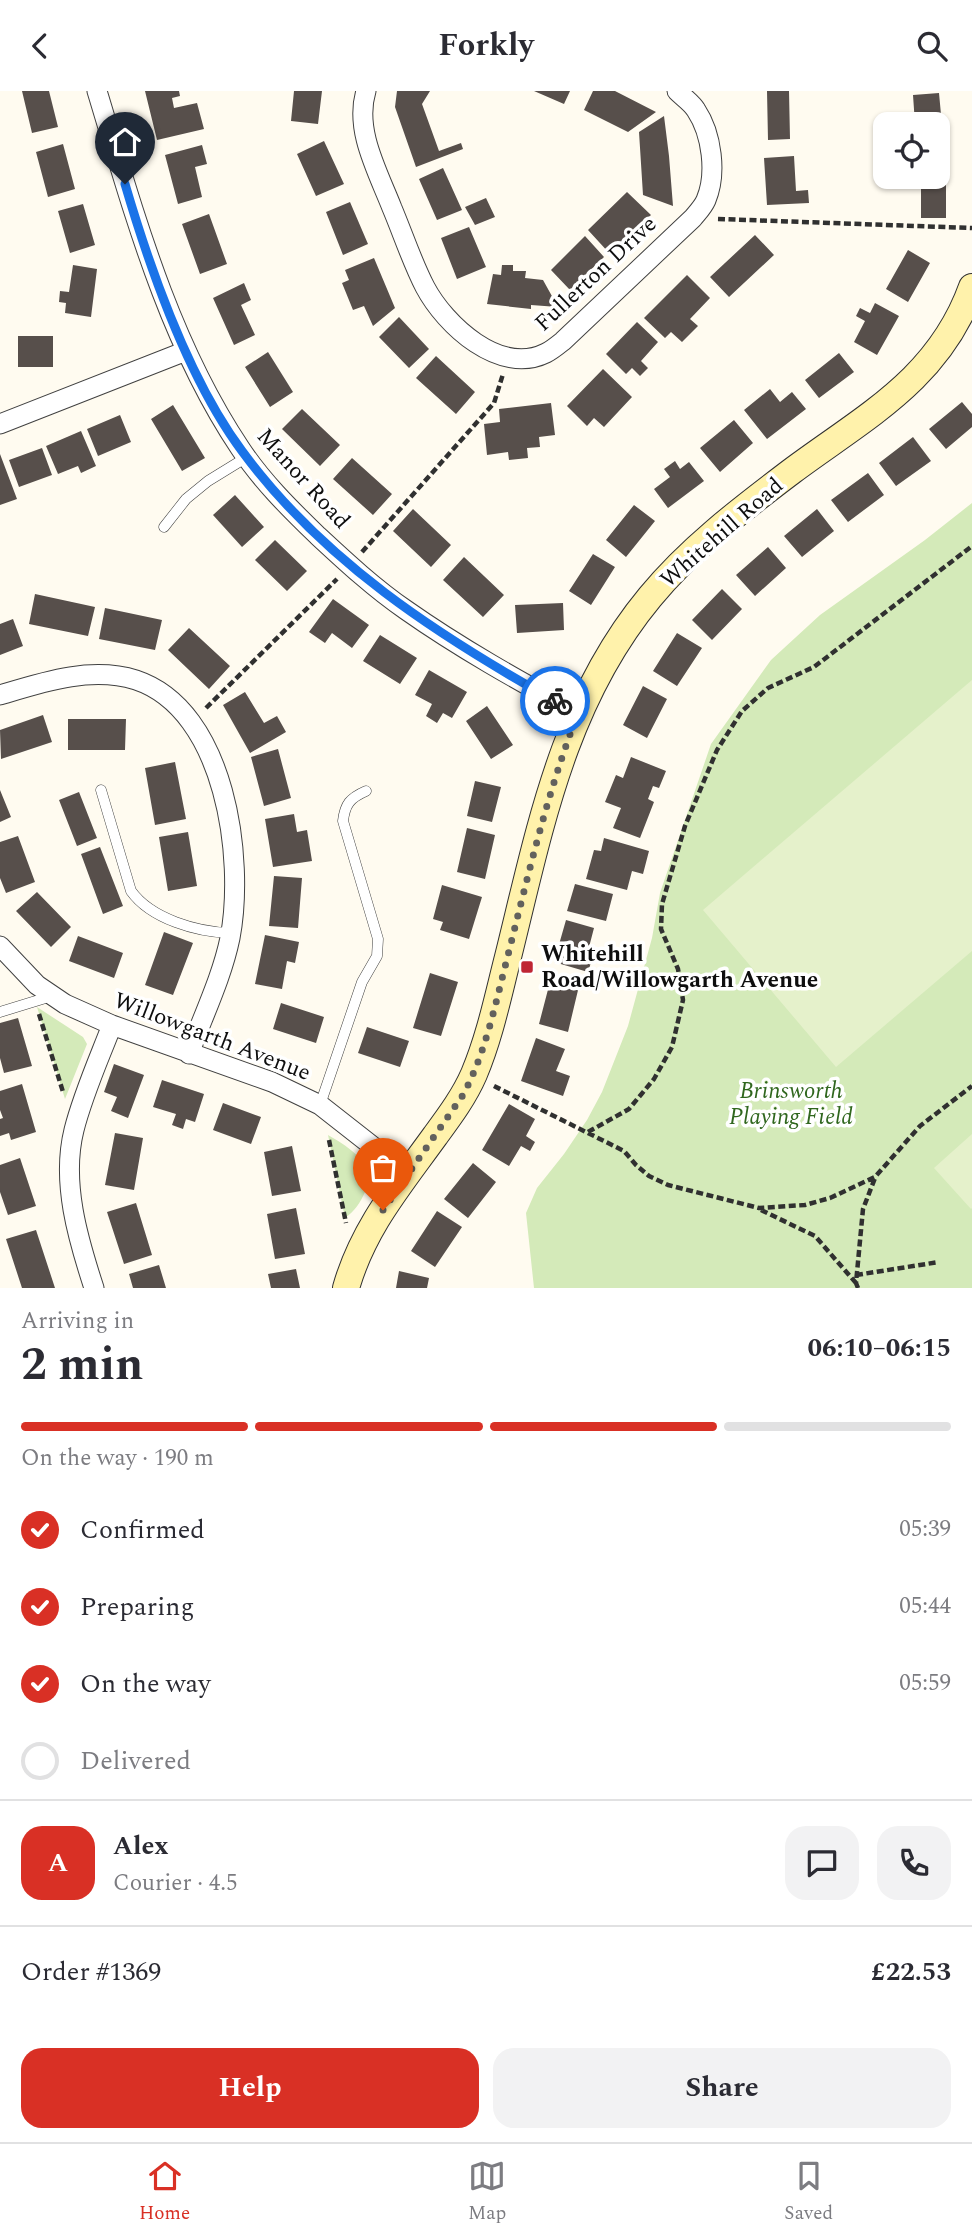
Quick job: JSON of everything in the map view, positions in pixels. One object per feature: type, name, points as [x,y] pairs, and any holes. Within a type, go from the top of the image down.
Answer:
[{"type":"street","name":"Manor Road","points":[[97,91],[139,231],[186,351],[212,402],[247,457],[295,514],[350,565],[405,609],[496,667],[578,713]]},
{"type":"street","name":"Fullerton Drive","points":[[366,91],[362,105],[363,126],[373,158],[426,289],[462,334],[481,347],[509,357],[528,358],[544,354],[563,341],[693,218],[705,201],[711,178],[711,155],[706,129],[696,109],[677,91]]},
{"type":"street","name":"Whitehill Road","points":[[349,1278],[370,1228],[453,1112],[473,1076],[491,1027],[552,786],[578,713],[600,669],[625,629],[652,594],[721,528],[905,388],[946,341],[972,287]]},
{"type":"street","points":[[0,424],[186,351]]},
{"type":"street","points":[[0,695],[42,682],[101,674],[135,680],[162,693],[176,705],[191,723],[218,774],[226,810],[235,896],[230,933],[219,973],[189,1054]]},
{"type":"street","name":"Willowgarth Avenue","points":[[0,946],[37,985],[44,999],[65,1004],[112,1025],[272,1082],[320,1105],[408,1174]]},
{"type":"street","points":[[94,1288],[80,1245],[72,1205],[70,1165],[73,1133],[112,1025]]},
{"type":"lane","points":[[164,527],[186,499],[208,481],[247,457]]},
{"type":"lane","points":[[101,790],[131,891],[138,901],[146,908],[194,928],[230,933]]},
{"type":"lane","points":[[320,1105],[362,982],[377,956],[377,939],[343,821],[345,805],[352,797],[366,791]]},
{"type":"lane","points":[[0,1012],[44,999]]},
{"type":"path","points":[[693,218],[972,228]]},
{"type":"path","points":[[191,723],[350,565],[494,403],[509,357]]},
{"type":"path","points":[[588,1132],[629,1109],[654,1079],[671,1047],[683,1000],[678,969],[661,929],[662,904],[685,826],[717,750],[742,711],[768,688],[814,667],[972,546]]},
{"type":"path","points":[[44,999],[73,1133]]},
{"type":"path","points":[[473,1076],[624,1151],[649,1177],[668,1185],[759,1208],[815,1236],[857,1285]]},
{"type":"path","points":[[857,1285],[863,1209],[875,1177],[920,1126],[972,1086]]},
{"type":"path","points":[[320,1105],[346,1223],[349,1278]]},
{"type":"path","points":[[759,1208],[817,1202],[875,1177]]},
{"type":"path","points":[[856,1275],[939,1262]]},
{"type":"green space","name":"Brinsworth Playing Field","points":[[972,503],[972,1288],[534,1288],[526,1213],[537,1188],[564,1154],[602,1092],[628,1026],[652,938],[660,893],[711,744],[771,660],[820,615]]},
{"type":"green space","points":[[972,680],[972,951],[836,1067],[703,910]]},
{"type":"green space","points":[[37,1007],[83,1037],[87,1044],[65,1099]]},
{"type":"green space","points":[[972,1134],[972,1208],[971,1209],[934,1168]]},
{"type":"green space","points":[[328,1135],[359,1157],[367,1173],[365,1192],[354,1210],[345,1218]]},
{"type":"building","points":[[22,91],[49,91],[58,127],[32,133]]},
{"type":"building","points":[[145,91],[179,91],[180,96],[172,98],[174,108],[197,103],[204,129],[157,140]]},
{"type":"building","points":[[294,91],[322,91],[318,124],[291,121]]},
{"type":"building","points":[[397,91],[430,91],[422,104],[439,151],[461,143],[463,149],[416,167],[395,107]]},
{"type":"building","points":[[534,91],[570,91],[564,104]]},
{"type":"building","points":[[593,91],[615,91],[656,112],[628,132],[584,110]]},
{"type":"building","points":[[767,91],[789,91],[790,139],[768,140]]},
{"type":"building","points":[[939,93],[941,112],[914,112],[913,95]]},
{"type":"building","points":[[664,116],[673,206],[643,195],[639,132]]},
{"type":"building","points":[[324,141],[344,184],[316,196],[297,154]]},
{"type":"building","points":[[63,144],[75,189],[48,197],[36,152]]},
{"type":"building","points":[[202,145],[207,164],[195,167],[202,197],[178,204],[165,155]]},
{"type":"building","points":[[794,156],[796,191],[808,190],[809,203],[767,205],[764,158]]},
{"type":"building","points":[[443,168],[462,210],[437,220],[419,179]]},
{"type":"building","points":[[921,189],[946,189],[946,218],[921,218]]},
{"type":"building","points":[[627,192],[651,215],[610,254],[588,230]]},
{"type":"building","points":[[486,198],[495,217],[475,225],[465,207]]},
{"type":"building","points":[[350,202],[368,244],[343,255],[326,212]]},
{"type":"building","points":[[83,204],[95,245],[70,253],[58,211]]},
{"type":"building","points":[[209,214],[227,264],[200,274],[182,224]]},
{"type":"building","points":[[469,227],[486,267],[457,279],[441,238]]},
{"type":"building","points":[[755,235],[774,255],[729,297],[710,277]]},
{"type":"building","points":[[585,236],[604,257],[570,290],[551,270]]},
{"type":"building","points":[[908,250],[930,263],[908,302],[886,289]]},
{"type":"building","points":[[374,258],[395,308],[373,326],[364,306],[353,310],[342,283],[349,280],[345,270]]},
{"type":"building","points":[[73,265],[97,269],[91,317],[65,313],[66,303],[59,302],[60,291],[69,292]]},
{"type":"building","points":[[502,265],[513,265],[513,271],[526,271],[525,278],[543,280],[558,307],[531,305],[531,309],[487,304],[493,274],[501,275]]},
{"type":"building","points":[[687,275],[710,298],[690,319],[698,326],[682,342],[671,332],[665,338],[644,318]]},
{"type":"building","points":[[244,283],[251,300],[241,305],[255,335],[234,345],[213,298]]},
{"type":"building","points":[[875,303],[899,316],[877,355],[854,342],[865,321],[856,316],[860,308],[870,313]]},
{"type":"building","points":[[399,317],[429,349],[409,368],[379,337]]},
{"type":"building","points":[[637,322],[658,342],[641,361],[648,368],[640,376],[632,368],[626,374],[606,354]]},
{"type":"building","points":[[18,336],[53,336],[53,367],[18,367]]},
{"type":"building","points":[[268,352],[293,392],[270,407],[245,367]]},
{"type":"building","points":[[839,353],[854,372],[819,398],[805,380]]},
{"type":"building","points":[[436,356],[475,392],[456,414],[416,378]]},
{"type":"building","points":[[603,369],[632,397],[604,427],[594,418],[587,426],[567,406]]},
{"type":"building","points":[[770,389],[780,402],[792,392],[806,409],[767,439],[744,410]]},
{"type":"building","points":[[962,402],[972,414],[972,427],[946,449],[929,429]]},
{"type":"building","points":[[551,403],[555,435],[539,437],[540,447],[527,448],[528,458],[509,460],[508,452],[487,455],[484,424],[500,422],[499,409]]},
{"type":"building","points":[[173,405],[205,458],[182,471],[151,419]]},
{"type":"building","points":[[302,409],[340,445],[320,466],[282,429]]},
{"type":"building","points":[[120,415],[131,442],[98,456],[87,429]]},
{"type":"building","points":[[734,420],[753,443],[720,472],[700,448]]},
{"type":"building","points":[[81,431],[96,466],[81,473],[78,466],[58,474],[46,446]]},
{"type":"building","points":[[913,437],[931,461],[896,486],[879,463]]},
{"type":"building","points":[[42,448],[52,475],[19,487],[9,460]]},
{"type":"building","points":[[0,454],[17,499],[0,505]]},
{"type":"building","points":[[352,458],[392,494],[373,515],[333,479]]},
{"type":"building","points":[[675,461],[680,469],[689,462],[704,481],[668,508],[654,489],[670,477],[664,469]]},
{"type":"building","points":[[868,473],[884,495],[848,522],[831,500]]},
{"type":"building","points":[[235,495],[264,527],[242,547],[213,515]]},
{"type":"building","points":[[634,505],[655,521],[626,557],[606,540]]},
{"type":"building","points":[[413,509],[451,545],[431,567],[393,531]]},
{"type":"building","points":[[817,509],[834,531],[802,557],[784,536]]},
{"type":"building","points":[[275,540],[307,571],[287,591],[255,560]]},
{"type":"building","points":[[768,547],[786,568],[755,596],[736,575]]},
{"type":"building","points":[[593,554],[615,567],[591,605],[569,591]]},
{"type":"building","points":[[464,557],[504,595],[483,617],[443,580]]},
{"type":"building","points":[[722,589],[742,609],[712,640],[692,620]]},
{"type":"building","points":[[35,594],[95,607],[88,636],[29,624]]},
{"type":"building","points":[[333,599],[369,625],[352,648],[332,633],[325,643],[309,632]]},
{"type":"building","points":[[563,603],[564,630],[517,633],[515,605]]},
{"type":"building","points":[[105,608],[162,620],[155,650],[99,639]]},
{"type":"building","points":[[13,619],[23,646],[0,655],[0,624]]},
{"type":"building","points":[[189,628],[230,666],[209,689],[168,650]]},
{"type":"building","points":[[677,633],[702,648],[677,686],[653,671]]},
{"type":"building","points":[[380,635],[417,658],[400,684],[363,661]]},
{"type":"building","points":[[429,670],[467,692],[452,718],[443,713],[437,723],[426,716],[432,704],[415,695]]},
{"type":"building","points":[[643,686],[667,699],[647,738],[623,725]]},
{"type":"building","points":[[245,692],[264,723],[277,716],[286,732],[250,753],[223,705]]},
{"type":"building","points":[[487,706],[513,745],[491,759],[466,721]]},
{"type":"building","points":[[43,715],[52,742],[1,759],[0,730]]},
{"type":"building","points":[[68,719],[126,719],[125,750],[68,750]]},
{"type":"building","points":[[278,749],[291,798],[264,806],[251,757]]},
{"type":"building","points":[[631,757],[666,771],[659,788],[653,786],[648,799],[654,802],[640,838],[613,828],[621,808],[605,802],[616,775],[623,778]]},
{"type":"building","points":[[175,762],[186,819],[155,825],[145,768]]},
{"type":"building","points":[[475,781],[501,787],[492,822],[467,816]]},
{"type":"building","points":[[0,790],[11,817],[0,822]]},
{"type":"building","points":[[79,792],[97,838],[77,846],[59,800]]},
{"type":"building","points":[[294,814],[297,832],[307,830],[312,861],[273,867],[265,819]]},
{"type":"building","points":[[467,828],[495,835],[485,879],[457,872]]},
{"type":"building","points":[[188,832],[197,886],[168,891],[159,837]]},
{"type":"building","points":[[18,836],[35,882],[6,893],[0,878],[0,842]]},
{"type":"building","points":[[604,838],[649,851],[643,874],[632,871],[627,890],[586,879],[594,850],[601,851]]},
{"type":"building","points":[[100,847],[123,906],[103,914],[81,854]]},
{"type":"building","points":[[274,876],[302,878],[298,928],[269,926]]},
{"type":"building","points":[[575,884],[613,894],[606,921],[567,911]]},
{"type":"building","points":[[442,885],[482,897],[469,939],[440,930],[443,922],[433,919]]},
{"type":"building","points":[[37,892],[71,927],[51,947],[16,911]]},
{"type":"building","points":[[566,920],[594,928],[588,951],[594,953],[588,972],[554,962]]},
{"type":"building","points":[[164,932],[193,943],[173,995],[145,985]]},
{"type":"building","points":[[265,935],[299,942],[295,963],[287,961],[282,989],[255,984]]},
{"type":"building","points":[[78,936],[123,953],[114,978],[69,961]]},
{"type":"building","points":[[430,973],[458,982],[441,1036],[413,1028]]},
{"type":"building","points":[[551,978],[579,986],[568,1032],[539,1024]]},
{"type":"building","points":[[281,1003],[324,1017],[316,1043],[273,1029]]},
{"type":"building","points":[[18,1018],[32,1066],[4,1073],[0,1058],[0,1023]]},
{"type":"building","points":[[367,1027],[409,1041],[400,1067],[358,1053]]},
{"type":"building","points":[[536,1038],[565,1049],[556,1071],[570,1076],[563,1096],[521,1081]]},
{"type":"building","points":[[114,1064],[144,1075],[128,1118],[111,1111],[117,1097],[104,1092]]},
{"type":"building","points":[[162,1080],[204,1094],[195,1122],[186,1119],[183,1129],[172,1125],[176,1114],[153,1107]]},
{"type":"building","points":[[22,1084],[36,1132],[11,1140],[9,1133],[0,1136],[0,1119],[3,1118],[0,1091]]},
{"type":"building","points":[[223,1103],[261,1117],[251,1144],[213,1130]]},
{"type":"building","points":[[509,1104],[535,1119],[526,1136],[535,1142],[530,1151],[521,1146],[509,1166],[482,1150]]},
{"type":"building","points":[[115,1133],[143,1138],[134,1190],[105,1185]]},
{"type":"building","points":[[292,1146],[301,1191],[272,1196],[264,1152]]},
{"type":"building","points":[[20,1158],[36,1206],[8,1215],[0,1192],[0,1165]]},
{"type":"building","points":[[473,1163],[496,1182],[468,1218],[444,1199]]},
{"type":"building","points":[[136,1203],[152,1255],[124,1264],[107,1212]]},
{"type":"building","points":[[296,1208],[305,1254],[275,1259],[267,1214]]},
{"type":"building","points":[[437,1211],[462,1227],[435,1267],[411,1251]]},
{"type":"building","points":[[36,1230],[55,1288],[22,1288],[6,1239]]},
{"type":"building","points":[[159,1265],[166,1288],[133,1288],[129,1274]]},
{"type":"building","points":[[296,1269],[300,1288],[271,1288],[268,1274]]},
{"type":"building","points":[[399,1271],[429,1278],[427,1288],[396,1288]]},
{"type":"way so far","points":[[383,1210],[453,1112],[473,1076],[491,1027],[545,811],[578,713],[555,701]]},
{"type":"place","name":"Whitehill Road/Willowgarth Avenue","points":[[527,967]]},
{"type":"route","points":[[125,184],[139,231],[186,351],[241,450],[269,485],[295,514],[350,565],[405,609],[555,701]]}]
